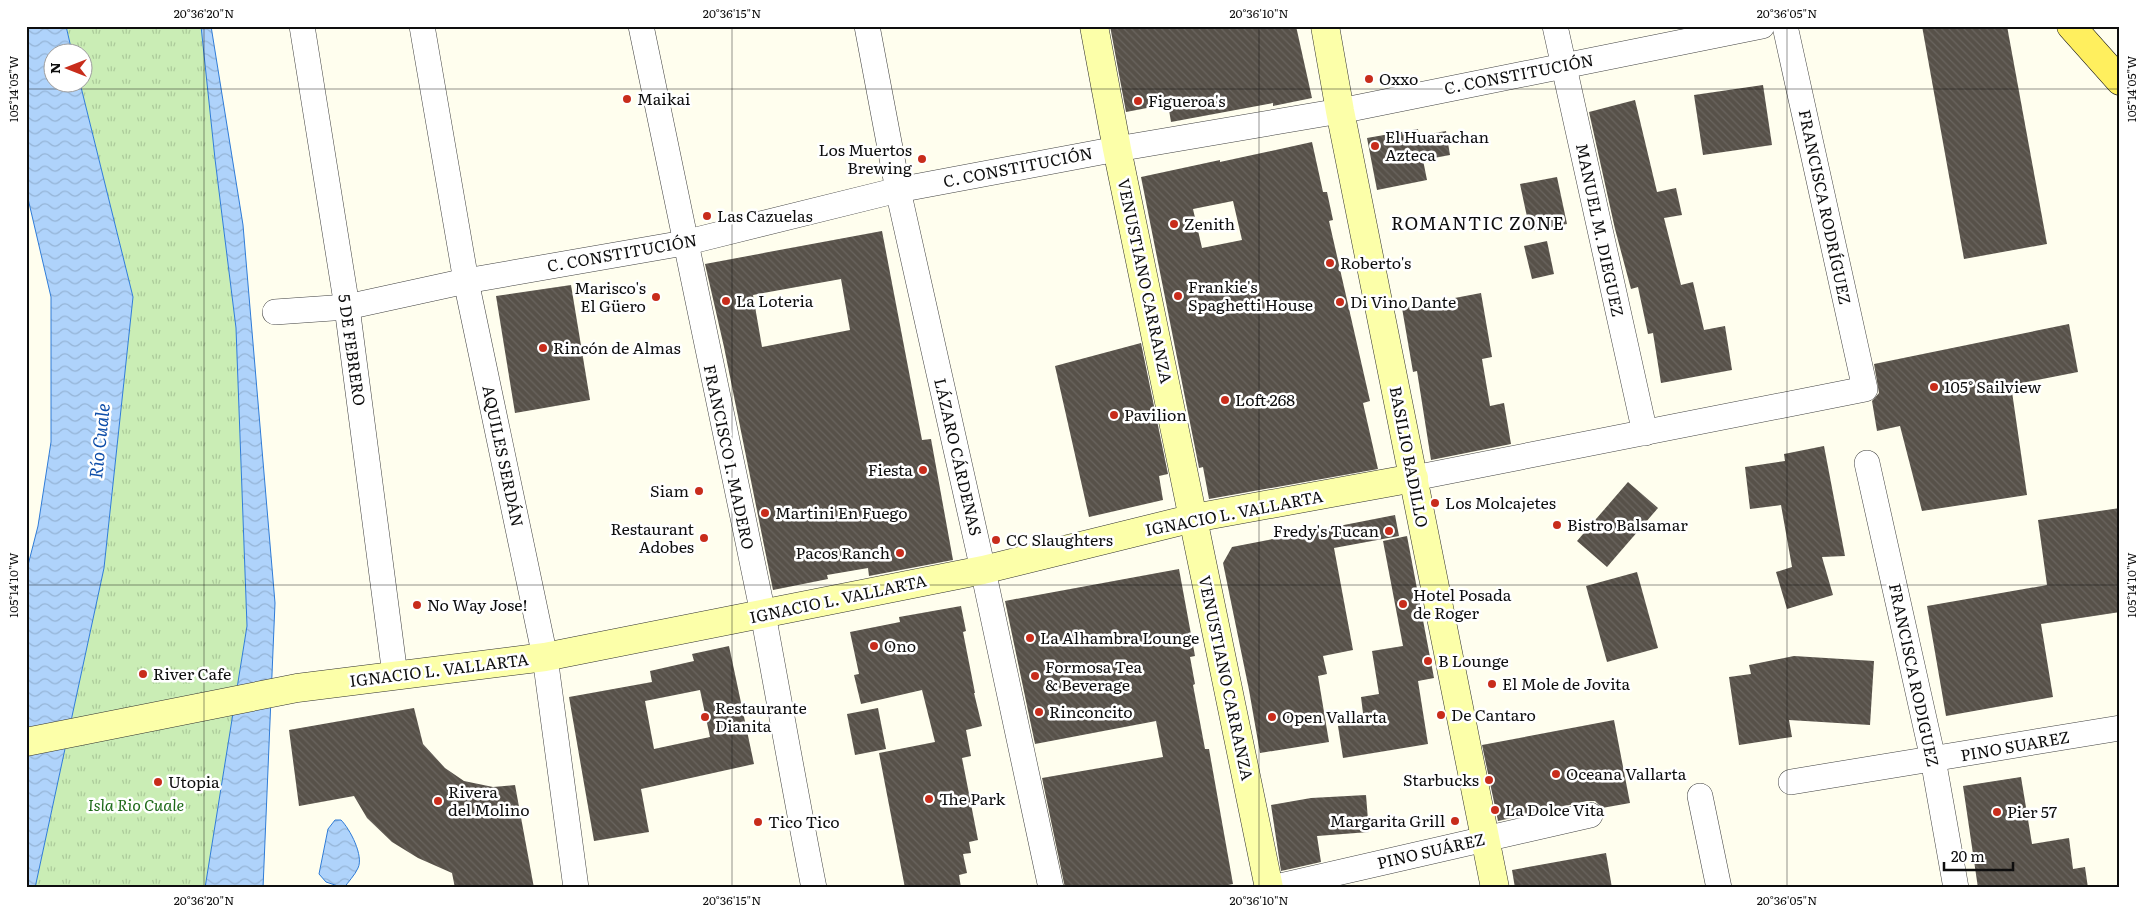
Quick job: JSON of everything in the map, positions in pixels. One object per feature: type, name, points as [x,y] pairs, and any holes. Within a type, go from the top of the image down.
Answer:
[{"type":"main road","name":"VENUSTIANO CARRANZA","points":[[1094,26],[1117,149],[1270,888]]},
{"type":"main road","name":"BASILIO BADILLO","points":[[1325,26],[1340,111],[1496,888]]},
{"type":"main road","points":[[2071,26],[2120,81]]},
{"type":"main road","name":"IGNACIO L. VALLARTA","points":[[26,742],[297,688],[545,657],[983,570],[1194,518],[1414,478]]},
{"type":"street","name":"5 DE FEBRERO","points":[[302,26],[347,307],[395,675]]},
{"type":"street","name":"AQUILES SERDÁN","points":[[422,26],[466,281],[545,657],[576,888]]},
{"type":"street","name":"FRANCISCO I. MADERO","points":[[641,26],[684,243],[763,615],[787,754],[814,888]]},
{"type":"street","name":"LÁZARO CÁRDENAS","points":[[868,26],[898,190],[983,570],[1051,888]]},
{"type":"street","name":"MANUEL M. DIEGUEZ","points":[[1555,26],[1645,433]]},
{"type":"street","name":"C. CONSTITUCIÓN","points":[[275,312],[347,307],[466,281],[684,243],[898,190],[1117,149],[1340,111],[1762,26]]},
{"type":"street","name":"FRANCISCA RODRÍGUEZ","points":[[1785,26],[1865,389]]},
{"type":"street","name":"IGNACIO L. VALLARTA","points":[[1414,478],[1865,389]]},
{"type":"street","name":"FRANCISCA RODIGUEZ","points":[[1867,463],[1933,760],[1956,888]]},
{"type":"street","name":"PINO SUAREZ","points":[[1791,782],[2120,728]]},
{"type":"street","points":[[1700,796],[1719,888]]},
{"type":"street","name":"PINO SUÁREZ","points":[[1270,888],[1590,815]]},
{"type":"green space","name":"Isla Rio Cuale","points":[[66,26],[201,26],[236,328],[247,626],[205,888],[35,888],[104,568],[133,297],[82,92],[92,92],[92,42],[70,42]]},
{"type":"water","name":"Río Cuale","points":[[26,26],[66,26],[70,42],[42,42],[42,92],[82,92],[133,297],[104,568],[35,888],[26,888],[26,573],[38,526],[51,442],[51,297],[26,190]]},
{"type":"water","points":[[201,26],[211,26],[243,225],[275,603],[263,888],[205,888],[247,626],[236,328]]},
{"type":"water","points":[[335,820],[341,820],[348,830],[358,850],[359,857],[358,868],[344,888],[326,882],[319,874],[328,829]]},
{"type":"building","points":[[1110,26],[1296,26],[1312,98],[1273,106],[1273,103],[1171,122],[1168,104],[1126,112]]},
{"type":"building","points":[[1922,26],[2007,26],[2047,244],[1964,259]]},
{"type":"building","points":[[1763,85],[1772,145],[1703,155],[1694,95]]},
{"type":"building","points":[[1635,100],[1657,192],[1676,188],[1682,215],[1664,218],[1681,285],[1693,282],[1704,330],[1725,326],[1732,370],[1661,383],[1653,333],[1648,334],[1638,287],[1631,289],[1615,229],[1589,112]]},
{"type":"building","points":[[1418,129],[1419,136],[1446,131],[1450,155],[1423,160],[1427,180],[1377,190],[1367,138]]},
{"type":"building","points":[[1312,142],[1323,192],[1327,192],[1333,220],[1329,221],[1370,401],[1363,403],[1378,469],[1209,499],[1203,467],[1199,468],[1141,177],[1220,160],[1220,162]],"holes":[[[1233,201],[1242,240],[1202,248],[1193,209]]]},
{"type":"building","points":[[1557,177],[1567,224],[1530,231],[1520,184]]},
{"type":"building","points":[[882,231],[922,440],[931,439],[953,560],[869,576],[868,568],[827,575],[828,579],[773,590],[724,347],[705,264]],"holes":[[[841,279],[850,330],[762,347],[753,295]]]},
{"type":"building","points":[[1547,241],[1554,274],[1532,279],[1524,246]]},
{"type":"building","name":"Rincón de Almas","points":[[571,285],[590,400],[515,413],[496,296]]},
{"type":"building","points":[[1481,293],[1492,357],[1482,359],[1490,406],[1504,403],[1511,444],[1431,460],[1417,371],[1413,372],[1402,308]]},
{"type":"building","points":[[2069,324],[2078,372],[2011,385],[2027,495],[1922,511],[1900,426],[1877,431],[1872,401],[1879,393],[1874,364]]},
{"type":"building","name":"Pavilion","points":[[1141,343],[1168,474],[1159,476],[1163,500],[1089,517],[1055,366]]},
{"type":"building","points":[[1824,446],[1845,556],[1822,557],[1833,595],[1787,609],[1776,572],[1792,567],[1781,505],[1750,509],[1745,467],[1785,461],[1784,454]]},
{"type":"building","points":[[1628,482],[1658,508],[1607,567],[1577,541]]},
{"type":"building","points":[[2120,508],[2120,612],[2041,624],[2053,697],[1946,716],[1927,606],[2047,585],[2038,520]]},
{"type":"building","points":[[1395,515],[1399,536],[1334,548],[1353,650],[1323,656],[1327,674],[1318,676],[1329,742],[1260,753],[1223,563],[1232,547]]},
{"type":"building","points":[[1407,536],[1434,678],[1418,681],[1428,744],[1343,758],[1338,726],[1364,721],[1361,697],[1379,694],[1372,651],[1403,646],[1383,541]]},
{"type":"building","points":[[1179,569],[1195,656],[1190,657],[1195,684],[1193,685],[1205,749],[1209,749],[1233,884],[1214,888],[1065,888],[1042,778],[1163,757],[1156,721],[1035,744],[1005,601]]},
{"type":"building","points":[[1637,572],[1658,648],[1607,662],[1586,586]]},
{"type":"building","points":[[961,606],[966,631],[963,632],[982,726],[966,730],[971,756],[962,758],[978,840],[969,842],[971,853],[963,854],[967,873],[959,875],[961,888],[905,888],[879,753],[935,742],[922,690],[861,704],[854,675],[859,674],[850,632],[900,622],[899,617]]},
{"type":"building","points":[[729,646],[754,764],[641,789],[649,832],[594,841],[569,697],[652,682],[650,671],[694,661],[692,654]],"holes":[[[700,690],[710,737],[654,749],[645,701]]]},
{"type":"building","points":[[1794,656],[1874,661],[1870,725],[1789,720],[1792,737],[1739,745],[1729,677],[1751,674],[1749,665]]},
{"type":"building","name":"Rivera del Molino","points":[[414,708],[423,744],[445,768],[464,781],[493,787],[515,785],[534,888],[455,888],[452,873],[418,858],[392,842],[367,818],[354,796],[299,806],[289,730]]},
{"type":"building","points":[[878,708],[886,749],[855,755],[847,714]]},
{"type":"building","name":"Oceana Vallarta","points":[[1614,720],[1630,803],[1602,808],[1595,801],[1587,801],[1498,821],[1482,745]]},
{"type":"building","name":"Pier 57","points":[[2021,777],[2032,844],[2069,838],[2073,869],[2085,867],[2088,888],[1978,888],[1963,786]]},
{"type":"building","points":[[1366,795],[1369,832],[1317,836],[1321,862],[1281,871],[1271,805],[1311,798]]},
{"type":"building","points":[[1606,853],[1612,888],[1515,888],[1512,870]]},
{"type":"place","name":"Oxxo","points":[[1369,79]]},
{"type":"place","name":"Maikai","points":[[627,99]]},
{"type":"place","name":"Figueroa's","points":[[1138,101]]},
{"type":"place","name":"El Huarachan Azteca","points":[[1375,146]]},
{"type":"place","name":"Los Muertos Brewing","points":[[922,159]]},
{"type":"place","name":"Las Cazuelas","points":[[707,216]]},
{"type":"place","name":"Zenith","points":[[1174,224]]},
{"type":"place","name":"Roberto's","points":[[1330,263]]},
{"type":"place","name":"Frankie's Spaghetti House","points":[[1178,296]]},
{"type":"place","name":"Marisco's El Güero","points":[[656,297]]},
{"type":"place","name":"La Loteria","points":[[726,301]]},
{"type":"place","name":"Di Vino Dante","points":[[1340,302]]},
{"type":"place","name":"Rincón de Almas","points":[[543,348]]},
{"type":"place","name":"105° Sailview","points":[[1934,387]]},
{"type":"place","name":"Loft 268","points":[[1225,400]]},
{"type":"place","name":"Pavilion","points":[[1114,415]]},
{"type":"place","name":"Fiesta","points":[[923,470]]},
{"type":"place","name":"Siam","points":[[699,491]]},
{"type":"place","name":"Los Molcajetes","points":[[1435,503]]},
{"type":"place","name":"Martini En Fuego","points":[[765,513]]},
{"type":"place","name":"Bistro Balsamar","points":[[1557,525]]},
{"type":"place","name":"Fredy's Tucan","points":[[1389,531]]},
{"type":"place","name":"Restaurant Adobes","points":[[704,538]]},
{"type":"place","name":"CC Slaughters","points":[[996,540]]},
{"type":"place","name":"Pacos Ranch","points":[[900,553]]},
{"type":"place","name":"Hotel Posada de Roger","points":[[1403,604]]},
{"type":"place","name":"No Way Jose!","points":[[417,605]]},
{"type":"place","name":"La Alhambra Lounge","points":[[1030,638]]},
{"type":"place","name":"Ono","points":[[874,646]]},
{"type":"place","name":"B Lounge","points":[[1428,661]]},
{"type":"place","name":"River Cafe","points":[[143,674]]},
{"type":"place","name":"Formosa Tea & Beverage","points":[[1035,676]]},
{"type":"place","name":"El Mole de Jovita","points":[[1492,684]]},
{"type":"place","name":"Rinconcito","points":[[1039,712]]},
{"type":"place","name":"De Cantaro","points":[[1441,715]]},
{"type":"place","name":"Restaurante Dianita","points":[[705,717]]},
{"type":"place","name":"Open Vallarta","points":[[1272,717]]},
{"type":"place","name":"Oceana Vallarta","points":[[1556,774]]},
{"type":"place","name":"Starbucks","points":[[1489,780]]},
{"type":"place","name":"Utopia","points":[[158,782]]},
{"type":"place","name":"The Park","points":[[929,799]]},
{"type":"place","name":"Rivera del Molino","points":[[438,801]]},
{"type":"place","name":"La Dolce Vita","points":[[1495,810]]},
{"type":"place","name":"Pier 57","points":[[1997,812]]},
{"type":"place","name":"Margarita Grill","points":[[1455,821]]},
{"type":"place","name":"Tico Tico","points":[[758,822]]},
{"type":"district","name":"ROMANTIC ZONE","points":[[1478,224]]}]
